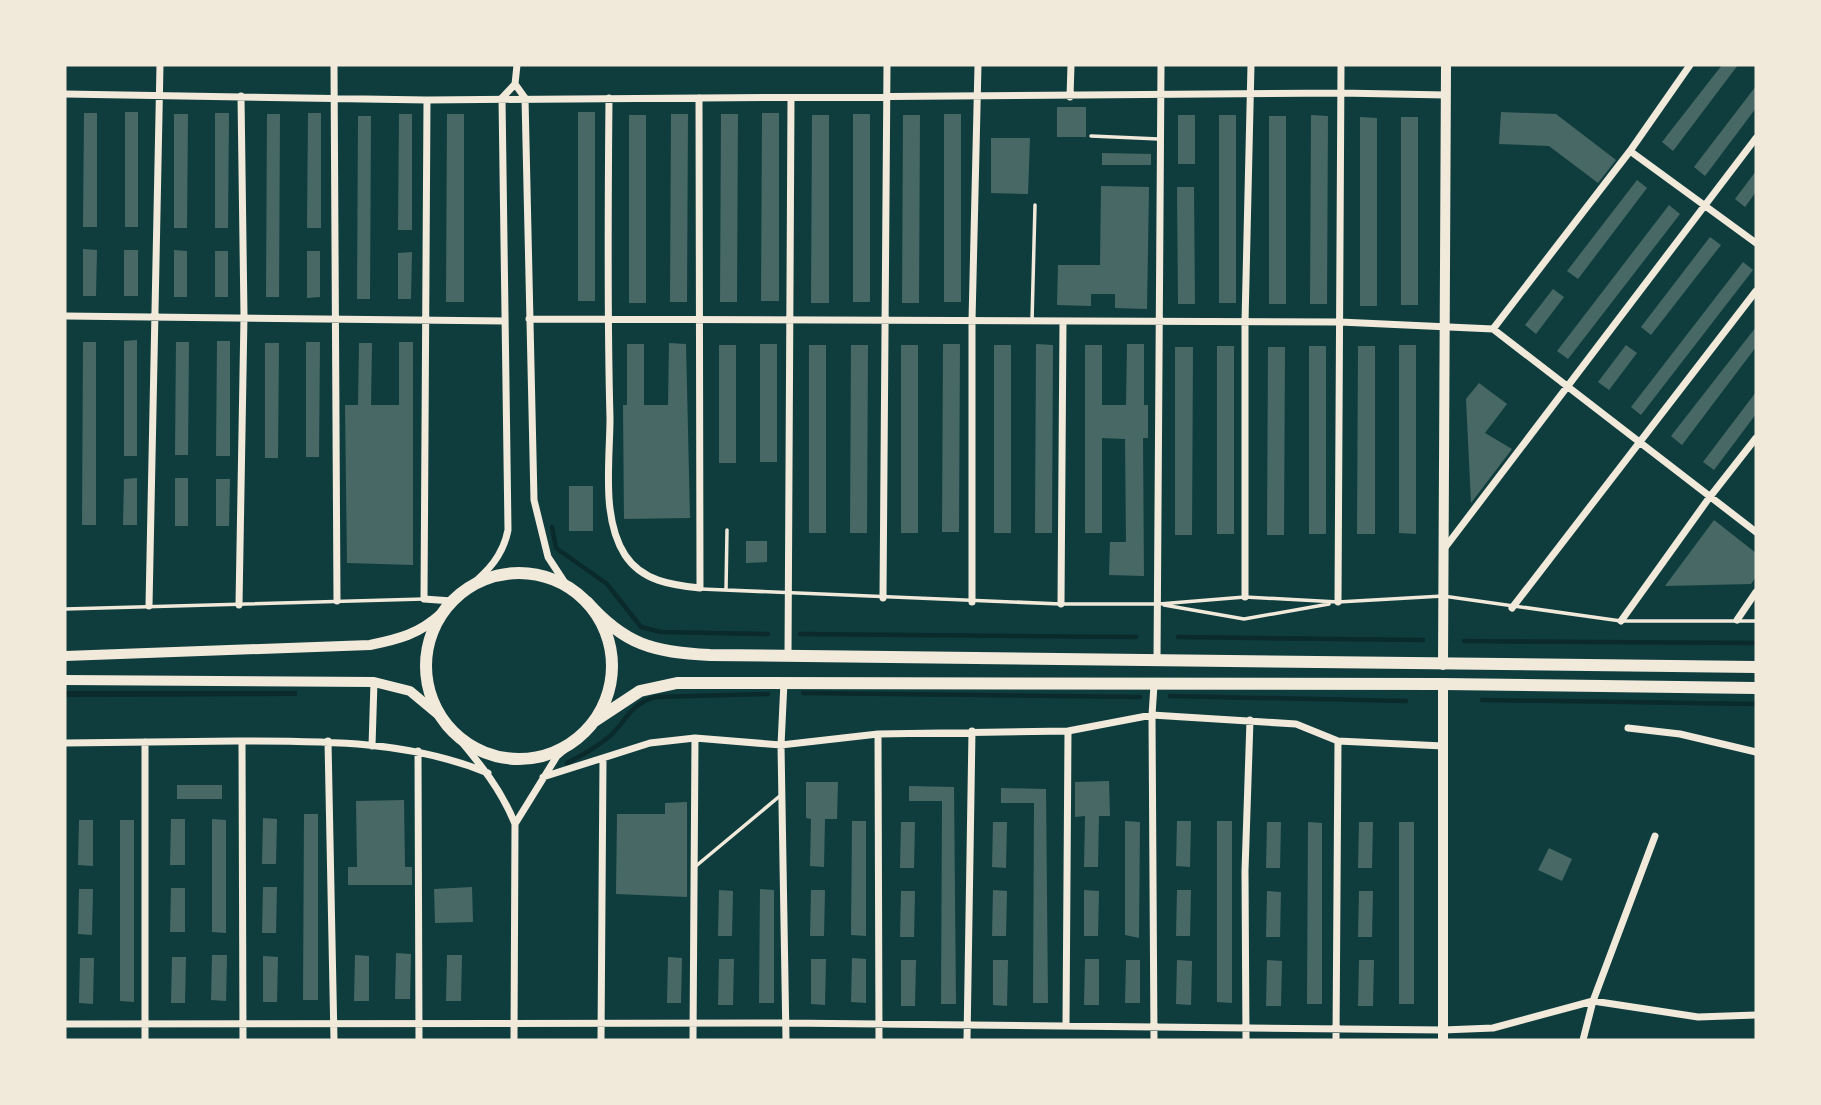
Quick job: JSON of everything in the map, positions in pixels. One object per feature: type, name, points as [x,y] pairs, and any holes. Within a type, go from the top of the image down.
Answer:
[{"type":"main road","points":[[440,716],[429,691],[426,665],[430,638],[442,614],[452,601],[469,587],[491,578],[515,573],[542,575],[567,586],[622,635],[657,650],[788,657],[1756,667]]},
{"type":"main road","points":[[587,602],[601,622],[612,663],[610,684],[593,722]]},
{"type":"main road","points":[[65,656],[370,645],[408,637],[425,629],[442,614]]},
{"type":"main road","points":[[65,680],[374,682],[410,691],[440,716],[456,735],[476,749],[512,759],[549,755],[571,744],[593,722],[624,699],[656,686],[677,683],[1443,684],[1756,688]]},
{"type":"street","points":[[149,606],[160,65]]},
{"type":"street","points":[[334,65],[337,601]]},
{"type":"street","points":[[516,65],[515,83],[525,98],[534,500],[548,557],[567,586]]},
{"type":"street","points":[[883,598],[887,65]]},
{"type":"street","points":[[972,602],[972,321],[978,65]]},
{"type":"street","points":[[1070,65],[1070,97]]},
{"type":"street","points":[[1157,660],[1161,65]]},
{"type":"street","points":[[1245,597],[1245,322],[1251,65]]},
{"type":"street","points":[[1338,602],[1341,65]]},
{"type":"street","points":[[1443,665],[1447,65]]},
{"type":"street","points":[[1493,329],[1630,151],[1690,65]]},
{"type":"street","points":[[469,587],[490,569],[505,547],[509,504],[502,98],[515,83]]},
{"type":"street","points":[[65,94],[426,100],[791,100],[1340,93],[1446,95]]},
{"type":"street","points":[[239,605],[244,316],[241,96]]},
{"type":"street","points":[[609,98],[608,319],[612,519],[625,555],[637,569],[654,580],[700,589],[702,318],[699,98]]},
{"type":"street","points":[[426,100],[424,599],[452,601]]},
{"type":"street","points":[[788,657],[791,100]]},
{"type":"street","points":[[1444,549],[1756,138]]},
{"type":"street","points":[[1630,151],[1756,243]]},
{"type":"street","points":[[1512,608],[1756,291]]},
{"type":"street","points":[[65,316],[505,321]]},
{"type":"street","points":[[529,319],[1340,321],[1493,329],[1756,532]]},
{"type":"street","points":[[1061,604],[1063,321]]},
{"type":"street","points":[[1621,621],[1709,498],[1756,438]]},
{"type":"street","points":[[1737,620],[1756,592]]},
{"type":"street","points":[[372,746],[374,682]]},
{"type":"street","points":[[784,682],[781,745],[786,1040]]},
{"type":"street","points":[[1443,684],[1443,1035]]},
{"type":"street","points":[[1154,685],[1154,1040]]},
{"type":"street","points":[[543,777],[649,743],[695,738],[781,745],[878,734],[1068,731],[1152,715],[1296,724],[1338,741],[1443,746]]},
{"type":"street","points":[[1247,1040],[1245,871],[1251,720]]},
{"type":"street","points":[[1628,728],[1680,734],[1756,752]]},
{"type":"street","points":[[967,1040],[972,731]]},
{"type":"street","points":[[1066,1026],[1068,731]]},
{"type":"street","points":[[878,734],[879,1040]]},
{"type":"street","points":[[456,735],[488,773],[505,799],[515,824],[513,1040]]},
{"type":"street","points":[[693,1040],[695,738]]},
{"type":"street","points":[[242,741],[243,1040]]},
{"type":"street","points":[[328,741],[334,1040]]},
{"type":"street","points":[[65,743],[328,741],[418,751],[453,759],[488,773]]},
{"type":"street","points":[[1336,1040],[1338,741]]},
{"type":"street","points":[[145,742],[145,1040]]},
{"type":"street","points":[[515,824],[543,777],[571,744]]},
{"type":"street","points":[[418,751],[419,1040]]},
{"type":"street","points":[[601,1040],[603,759]]},
{"type":"street","points":[[1583,1040],[1593,1001],[1655,836]]},
{"type":"street","points":[[65,1024],[334,1026],[420,1022],[693,1026],[785,1023],[967,1027],[1247,1026],[1336,1027],[1443,1035],[1493,1028],[1593,1001],[1698,1017],[1756,1015]]},
{"type":"lane","points":[[1091,136],[1161,139]]},
{"type":"lane","points":[[1032,321],[1035,205]]},
{"type":"lane","points":[[726,590],[727,530]]},
{"type":"lane","points":[[700,589],[1061,604],[1159,604],[1245,597],[1338,602],[1443,596],[1512,608],[1621,621],[1756,621]]},
{"type":"lane","points":[[65,609],[424,599]]},
{"type":"lane","points":[[1159,604],[1244,619],[1338,602]]},
{"type":"lane","points":[[694,867],[782,794]]},
{"type":"water","points":[[65,691],[297,691],[297,696],[65,697]]},
{"type":"building","points":[[1722,65],[1738,65],[1673,151],[1662,142]]},
{"type":"building","points":[[1756,86],[1756,108],[1705,176],[1694,167]]},
{"type":"building","points":[[1057,107],[1086,107],[1086,137],[1057,137]]},
{"type":"building","points":[[125,112],[138,112],[138,227],[125,227]]},
{"type":"building","points":[[578,112],[595,112],[595,301],[578,301]]},
{"type":"building","points":[[1501,112],[1556,114],[1616,160],[1598,183],[1549,146],[1499,144]]},
{"type":"building","points":[[84,113],[97,113],[97,227],[83,227]]},
{"type":"building","points":[[215,113],[229,113],[228,228],[215,228]]},
{"type":"building","points":[[308,113],[321,113],[321,228],[307,228]]},
{"type":"building","points":[[762,113],[779,113],[779,301],[761,301]]},
{"type":"building","points":[[174,114],[188,114],[187,228],[174,228]]},
{"type":"building","points":[[267,114],[280,114],[279,297],[266,297]]},
{"type":"building","points":[[399,114],[412,114],[412,230],[398,230]]},
{"type":"building","points":[[447,114],[464,114],[464,302],[446,302]]},
{"type":"building","points":[[671,114],[688,114],[687,302],[670,302]]},
{"type":"building","points":[[721,114],[738,114],[737,302],[720,302]]},
{"type":"building","points":[[853,114],[870,114],[870,302],[853,302]]},
{"type":"building","points":[[944,114],[961,114],[961,302],[944,302]]},
{"type":"building","points":[[629,115],[646,115],[646,303],[629,303]]},
{"type":"building","points":[[812,115],[829,115],[829,303],[811,303]]},
{"type":"building","points":[[903,115],[920,115],[919,303],[902,303]]},
{"type":"building","points":[[1178,115],[1195,115],[1195,164],[1178,164]]},
{"type":"building","points":[[1219,115],[1236,115],[1236,303],[1219,303]]},
{"type":"building","points":[[1311,115],[1328,116],[1327,304],[1310,304]]},
{"type":"building","points":[[358,116],[371,116],[370,299],[357,299]]},
{"type":"building","points":[[1269,116],[1286,116],[1286,304],[1269,304]]},
{"type":"building","points":[[1360,117],[1377,118],[1377,306],[1360,306]]},
{"type":"building","points":[[1401,117],[1418,117],[1418,305],[1401,305]]},
{"type":"building","points":[[991,138],[1030,138],[1028,194],[991,193]]},
{"type":"building","points":[[1102,153],[1151,154],[1151,165],[1102,165]]},
{"type":"building","points":[[1756,171],[1756,192],[1745,207],[1735,199]]},
{"type":"building","points":[[1637,180],[1647,188],[1578,279],[1567,271]]},
{"type":"building","points":[[1101,186],[1149,187],[1147,309],[1115,308],[1115,294],[1091,294],[1091,306],[1057,305],[1058,265],[1100,265]]},
{"type":"building","points":[[1177,187],[1194,187],[1195,304],[1178,304]]},
{"type":"building","points":[[1669,205],[1680,214],[1568,359],[1557,351]]},
{"type":"building","points":[[1710,237],[1721,245],[1651,335],[1641,327]]},
{"type":"building","points":[[83,249],[97,250],[96,296],[83,296]]},
{"type":"building","points":[[124,250],[138,250],[138,296],[124,296]]},
{"type":"building","points":[[174,250],[187,251],[187,297],[174,297]]},
{"type":"building","points":[[215,251],[228,251],[228,297],[215,297]]},
{"type":"building","points":[[307,251],[320,251],[320,297],[307,298]]},
{"type":"building","points":[[412,252],[411,299],[398,299],[398,253]]},
{"type":"building","points":[[1743,262],[1753,270],[1641,415],[1631,407]]},
{"type":"building","points":[[1553,289],[1564,297],[1536,334],[1525,325]]},
{"type":"building","points":[[1756,327],[1756,347],[1682,445],[1671,436]]},
{"type":"building","points":[[137,340],[137,456],[124,456],[124,341]]},
{"type":"building","points":[[217,341],[230,341],[230,456],[216,456]]},
{"type":"building","points":[[83,342],[96,342],[96,525],[82,525]]},
{"type":"building","points":[[176,342],[189,342],[188,455],[175,455]]},
{"type":"building","points":[[306,342],[320,342],[319,457],[306,457]]},
{"type":"building","points":[[399,342],[413,342],[413,565],[347,563],[345,405],[358,405],[359,343],[372,343],[371,405],[399,405]]},
{"type":"building","points":[[265,343],[279,343],[278,458],[265,458]]},
{"type":"building","points":[[669,343],[686,344],[690,518],[624,519],[623,405],[627,405],[627,344],[644,344],[644,405],[668,405]]},
{"type":"building","points":[[760,344],[777,344],[777,462],[760,462]]},
{"type":"building","points":[[943,344],[960,344],[959,532],[942,532]]},
{"type":"building","points":[[1036,344],[1053,345],[1052,533],[1035,533]]},
{"type":"building","points":[[1127,344],[1144,344],[1144,405],[1148,405],[1148,438],[1143,438],[1144,576],[1109,575],[1110,542],[1126,542],[1125,439],[1102,438],[1102,533],[1085,533],[1085,345],[1102,345],[1102,405],[1126,405]]},
{"type":"building","points":[[719,345],[736,345],[736,463],[719,463]]},
{"type":"building","points":[[809,345],[826,345],[826,533],[809,533]]},
{"type":"building","points":[[851,345],[868,345],[867,533],[850,533]]},
{"type":"building","points":[[901,345],[918,345],[918,533],[901,533]]},
{"type":"building","points":[[994,345],[1011,345],[1011,533],[994,533]]},
{"type":"building","points":[[1399,345],[1416,345],[1416,534],[1399,533]]},
{"type":"building","points":[[1626,345],[1637,353],[1609,390],[1598,382]]},
{"type":"building","points":[[1217,346],[1234,346],[1234,534],[1217,534]]},
{"type":"building","points":[[1309,346],[1326,346],[1326,534],[1309,534]]},
{"type":"building","points":[[1358,346],[1375,346],[1375,534],[1357,534]]},
{"type":"building","points":[[1175,347],[1193,347],[1192,535],[1175,535]]},
{"type":"building","points":[[1268,347],[1285,347],[1284,535],[1267,535]]},
{"type":"building","points":[[1479,383],[1507,404],[1485,433],[1512,449],[1471,503],[1466,399]]},
{"type":"building","points":[[1756,392],[1756,414],[1714,470],[1703,462]]},
{"type":"building","points":[[137,478],[137,525],[123,525],[124,479]]},
{"type":"building","points":[[175,478],[188,478],[188,526],[175,526]]},
{"type":"building","points":[[216,479],[230,479],[229,526],[216,526]]},
{"type":"building","points":[[569,486],[593,486],[593,531],[569,531]]},
{"type":"building","points":[[1714,520],[1756,553],[1756,577],[1751,584],[1665,586]]},
{"type":"building","points":[[746,541],[767,541],[767,562],[746,563]]},
{"type":"building","points":[[1109,781],[1110,816],[1099,816],[1098,867],[1084,867],[1085,816],[1075,817],[1075,782]]},
{"type":"building","points":[[806,782],[838,782],[837,819],[825,819],[824,867],[810,866],[811,819],[806,818]]},
{"type":"building","points":[[177,785],[222,785],[222,799],[177,799]]},
{"type":"building","points":[[909,786],[954,787],[956,1004],[941,1004],[942,801],[909,801]]},
{"type":"building","points":[[1001,788],[1046,789],[1048,1003],[1033,1003],[1034,803],[1001,803]]},
{"type":"building","points":[[404,800],[405,867],[412,867],[412,885],[348,885],[348,867],[357,867],[356,801]]},
{"type":"building","points":[[687,802],[687,897],[616,894],[617,814],[665,814],[665,803]]},
{"type":"building","points":[[304,814],[318,814],[318,1000],[303,1000]]},
{"type":"building","points":[[263,818],[277,819],[276,864],[262,864]]},
{"type":"building","points":[[171,819],[185,819],[185,865],[170,865]]},
{"type":"building","points":[[212,819],[226,820],[226,933],[212,932]]},
{"type":"building","points":[[79,820],[93,820],[93,866],[78,865]]},
{"type":"building","points":[[120,820],[134,820],[134,1002],[120,1001]]},
{"type":"building","points":[[852,821],[866,821],[866,936],[851,935]]},
{"type":"building","points":[[1125,821],[1140,822],[1139,938],[1125,935]]},
{"type":"building","points":[[1177,821],[1191,821],[1190,867],[1176,866]]},
{"type":"building","points":[[1217,821],[1232,821],[1232,1003],[1217,1002]]},
{"type":"building","points":[[901,822],[915,822],[914,868],[900,868]]},
{"type":"building","points":[[993,822],[1007,822],[1006,868],[992,867]]},
{"type":"building","points":[[1267,822],[1281,822],[1280,868],[1266,868]]},
{"type":"building","points":[[1308,822],[1322,823],[1322,1004],[1307,1004]]},
{"type":"building","points":[[1359,822],[1373,822],[1372,868],[1358,868]]},
{"type":"building","points":[[1399,822],[1414,822],[1414,1004],[1399,1004]]},
{"type":"building","points":[[1549,848],[1572,859],[1562,881],[1538,870]]},
{"type":"building","points":[[263,887],[277,887],[276,933],[262,933]]},
{"type":"building","points":[[472,887],[473,922],[435,923],[434,889]]},
{"type":"building","points":[[171,888],[185,888],[185,932],[170,932]]},
{"type":"building","points":[[79,889],[93,889],[92,935],[78,934]]},
{"type":"building","points":[[760,889],[774,890],[774,1003],[759,1003]]},
{"type":"building","points":[[719,890],[733,891],[732,936],[718,936]]},
{"type":"building","points":[[811,890],[825,890],[824,936],[810,936]]},
{"type":"building","points":[[993,890],[1007,891],[1006,936],[992,936]]},
{"type":"building","points":[[1084,890],[1099,891],[1098,936],[1084,936]]},
{"type":"building","points":[[1177,890],[1191,890],[1190,936],[1176,936]]},
{"type":"building","points":[[901,891],[915,891],[914,937],[900,937]]},
{"type":"building","points":[[1267,891],[1281,892],[1280,937],[1266,937]]},
{"type":"building","points":[[1359,891],[1373,891],[1372,937],[1358,937]]},
{"type":"building","points":[[396,953],[411,954],[410,999],[395,999]]},
{"type":"building","points":[[212,955],[227,955],[226,1001],[211,1000]]},
{"type":"building","points":[[355,955],[369,956],[369,1001],[354,1001]]},
{"type":"building","points":[[447,955],[462,955],[461,1001],[446,1001]]},
{"type":"building","points":[[263,956],[278,957],[277,1002],[263,1002]]},
{"type":"building","points":[[172,957],[186,957],[185,1003],[171,1003]]},
{"type":"building","points":[[668,957],[682,958],[681,1003],[667,1003]]},
{"type":"building","points":[[80,958],[94,958],[93,1004],[79,1003]]},
{"type":"building","points":[[852,958],[866,959],[866,1003],[851,1002]]},
{"type":"building","points":[[719,959],[734,959],[733,1005],[718,1005]]},
{"type":"building","points":[[811,959],[826,959],[825,1005],[811,1004]]},
{"type":"building","points":[[1085,959],[1099,959],[1099,1005],[1084,1005]]},
{"type":"building","points":[[901,960],[916,960],[915,1006],[901,1006]]},
{"type":"building","points":[[993,960],[1008,960],[1007,1006],[993,1005]]},
{"type":"building","points":[[1126,960],[1140,960],[1140,1003],[1125,1003]]},
{"type":"building","points":[[1177,960],[1192,961],[1191,1005],[1176,1004]]},
{"type":"building","points":[[1267,960],[1282,961],[1281,1006],[1266,1006]]},
{"type":"building","points":[[1359,960],[1374,960],[1373,1006],[1358,1006]]},
{"type":"waterway","points":[[552,527],[556,548],[607,584],[641,627],[661,632],[768,634]]},
{"type":"waterway","points":[[800,634],[1136,637]]},
{"type":"waterway","points":[[1178,637],[1423,640]]},
{"type":"waterway","points":[[1464,641],[1756,643]]},
{"type":"waterway","points":[[803,693],[1140,697]]},
{"type":"waterway","points":[[567,763],[605,740],[635,708],[656,697],[768,694]]},
{"type":"waterway","points":[[1170,696],[1406,701]]},
{"type":"waterway","points":[[1482,700],[1756,704]]}]
